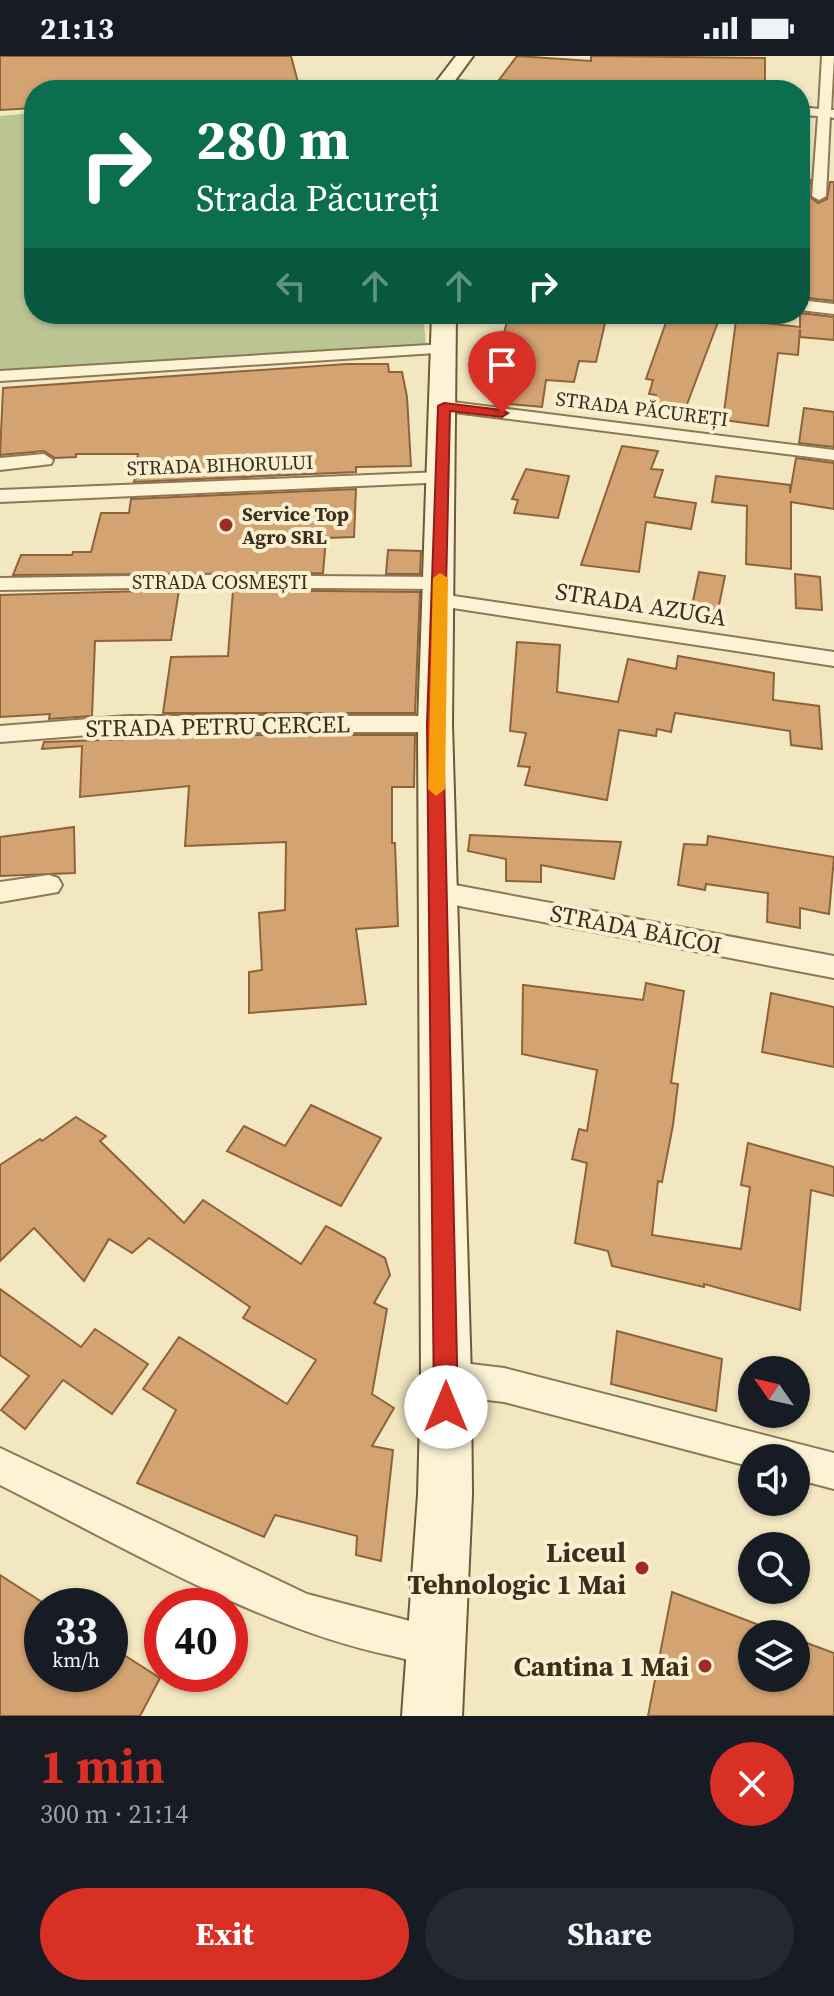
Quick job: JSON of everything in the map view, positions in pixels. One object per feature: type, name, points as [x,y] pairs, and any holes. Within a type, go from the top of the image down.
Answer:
[{"type":"street","points":[[446,80],[465,56]]},
{"type":"street","points":[[827,197],[830,113],[828,56]]},
{"type":"street","points":[[810,112],[830,113]]},
{"type":"street","points":[[810,306],[834,309]]},
{"type":"street","points":[[0,376],[445,331],[435,724],[446,1378],[438,1646],[432,1716]]},
{"type":"street","name":"STRADA PĂCUREȚI","points":[[444,406],[834,455]]},
{"type":"street","points":[[0,464],[44,460]]},
{"type":"street","name":"STRADA BIHORULUI","points":[[0,496],[441,478]]},
{"type":"street","name":"STRADA COSMEȘTI","points":[[0,584],[197,581],[440,592]]},
{"type":"street","name":"STRADA AZUGA","points":[[440,592],[834,659]]},
{"type":"street","name":"STRADA PETRU CERCEL","points":[[0,734],[127,724],[435,724]]},
{"type":"street","points":[[0,892],[49,885]]},
{"type":"street","name":"STRADA BĂICOI","points":[[439,892],[834,967]]},
{"type":"street","points":[[446,1378],[504,1385],[738,1446]]},
{"type":"street","points":[[810,1465],[834,1471]]},
{"type":"street","points":[[0,1466],[250,1589],[306,1613],[357,1629],[438,1646]]},
{"type":"green space","points":[[24,114],[24,324],[424,324],[426,344],[0,370],[0,116]]},
{"type":"building","points":[[0,56],[291,56],[297,80],[24,80],[24,109],[0,110]]},
{"type":"building","points":[[517,56],[591,61],[591,56],[765,58],[765,80],[499,80]]},
{"type":"building","points":[[830,182],[834,182],[834,301],[810,298],[810,197],[818,203],[827,199]]},
{"type":"building","points":[[810,314],[834,317],[834,340],[800,337],[800,329],[798,355],[778,353],[768,426],[723,420],[735,324],[800,327],[800,324],[810,324]]},
{"type":"building","points":[[506,324],[605,324],[596,362],[579,361],[574,382],[546,380],[542,407],[510,404],[517,368],[502,367],[508,348],[500,348]]},
{"type":"building","points":[[665,324],[717,324],[686,407],[653,403],[656,395],[649,394],[653,380],[646,379]]},
{"type":"building","points":[[347,364],[388,364],[389,372],[402,372],[407,397],[411,466],[356,467],[356,472],[134,482],[138,454],[76,454],[76,457],[55,458],[44,451],[0,455],[3,388]]},
{"type":"building","points":[[804,408],[834,412],[834,447],[799,443]]},
{"type":"building","points":[[622,446],[658,451],[651,469],[663,470],[654,497],[696,503],[691,529],[646,522],[639,572],[581,565]]},
{"type":"building","points":[[796,458],[834,463],[834,509],[791,502],[791,569],[746,564],[747,506],[712,502],[716,476],[790,485],[790,493]]},
{"type":"building","points":[[526,469],[569,476],[558,518],[514,513],[518,500],[512,499]]},
{"type":"building","points":[[356,489],[354,537],[326,538],[323,573],[13,575],[21,555],[91,552],[101,513],[129,513],[131,499]]},
{"type":"building","points":[[388,550],[421,551],[420,574],[386,574]]},
{"type":"building","points":[[699,572],[725,576],[718,610],[692,606]]},
{"type":"building","points":[[795,574],[820,577],[822,610],[796,608]]},
{"type":"building","points":[[179,590],[171,640],[95,641],[92,716],[49,719],[50,714],[0,717],[0,595]]},
{"type":"building","points":[[233,590],[420,592],[415,713],[163,713],[171,657],[228,656]]},
{"type":"building","points":[[517,642],[560,645],[557,692],[618,702],[628,659],[676,669],[678,656],[774,673],[773,700],[819,706],[822,749],[791,745],[790,731],[675,713],[671,732],[657,729],[656,736],[619,730],[607,800],[525,785],[530,767],[518,766],[526,733],[510,731]]},
{"type":"building","points":[[160,735],[415,735],[414,787],[392,787],[392,843],[395,843],[398,926],[356,929],[366,1004],[249,1013],[249,972],[262,970],[259,913],[285,910],[286,842],[185,846],[189,786],[80,797],[82,746],[42,749],[44,742],[160,738]]},
{"type":"building","points":[[74,827],[75,873],[0,876],[0,837]]},
{"type":"building","points":[[470,835],[621,842],[614,879],[541,865],[541,882],[506,881],[506,859],[468,851]]},
{"type":"building","points":[[708,836],[834,857],[829,914],[800,908],[800,928],[767,922],[768,893],[706,884],[705,890],[678,885],[684,844],[707,845]]},
{"type":"building","points":[[646,983],[684,991],[671,1083],[678,1084],[673,1125],[662,1182],[658,1181],[652,1235],[741,1249],[750,1187],[741,1185],[748,1143],[834,1167],[834,1196],[811,1190],[800,1310],[704,1284],[704,1287],[612,1266],[608,1251],[575,1243],[587,1163],[572,1159],[579,1129],[587,1131],[597,1070],[522,1054],[523,985],[643,1000]]},
{"type":"building","points":[[771,993],[834,1007],[834,1067],[762,1052]]},
{"type":"building","points":[[311,1105],[381,1138],[341,1206],[227,1151],[244,1126],[285,1146]]},
{"type":"building","points":[[76,1117],[106,1136],[100,1141],[184,1223],[203,1200],[301,1264],[326,1226],[385,1258],[390,1275],[374,1303],[387,1309],[372,1394],[394,1408],[372,1446],[393,1450],[381,1561],[356,1555],[357,1536],[275,1515],[264,1537],[137,1483],[176,1410],[143,1389],[179,1337],[287,1404],[316,1360],[243,1318],[250,1307],[149,1238],[132,1253],[109,1239],[84,1281],[34,1228],[0,1261],[0,1165]]},
{"type":"building","points":[[0,1289],[81,1347],[95,1329],[148,1364],[112,1414],[63,1380],[25,1429],[1,1410],[29,1376],[0,1355]]},
{"type":"building","points":[[617,1331],[722,1359],[716,1411],[611,1384]]},
{"type":"building","points":[[0,1575],[24,1590],[24,1692],[128,1692],[128,1658],[144,1668],[144,1692],[153,1692],[140,1716],[0,1716]]},
{"type":"building","name":"Cantina 1 Mai","points":[[672,1592],[746,1620],[738,1620],[738,1692],[810,1692],[810,1644],[834,1653],[834,1716],[648,1716]]},
{"type":"slow traffic","points":[[436,789],[440,578]]},
{"type":"place","name":"Service Top Agro SRL","points":[[226,525]]},
{"type":"place","name":"Liceul Tehnologic 1 Mai","points":[[642,1568]]},
{"type":"place","name":"Cantina 1 Mai","points":[[705,1666]]},
{"type":"route","points":[[446,1407],[435,724],[444,406],[502,413]]}]
